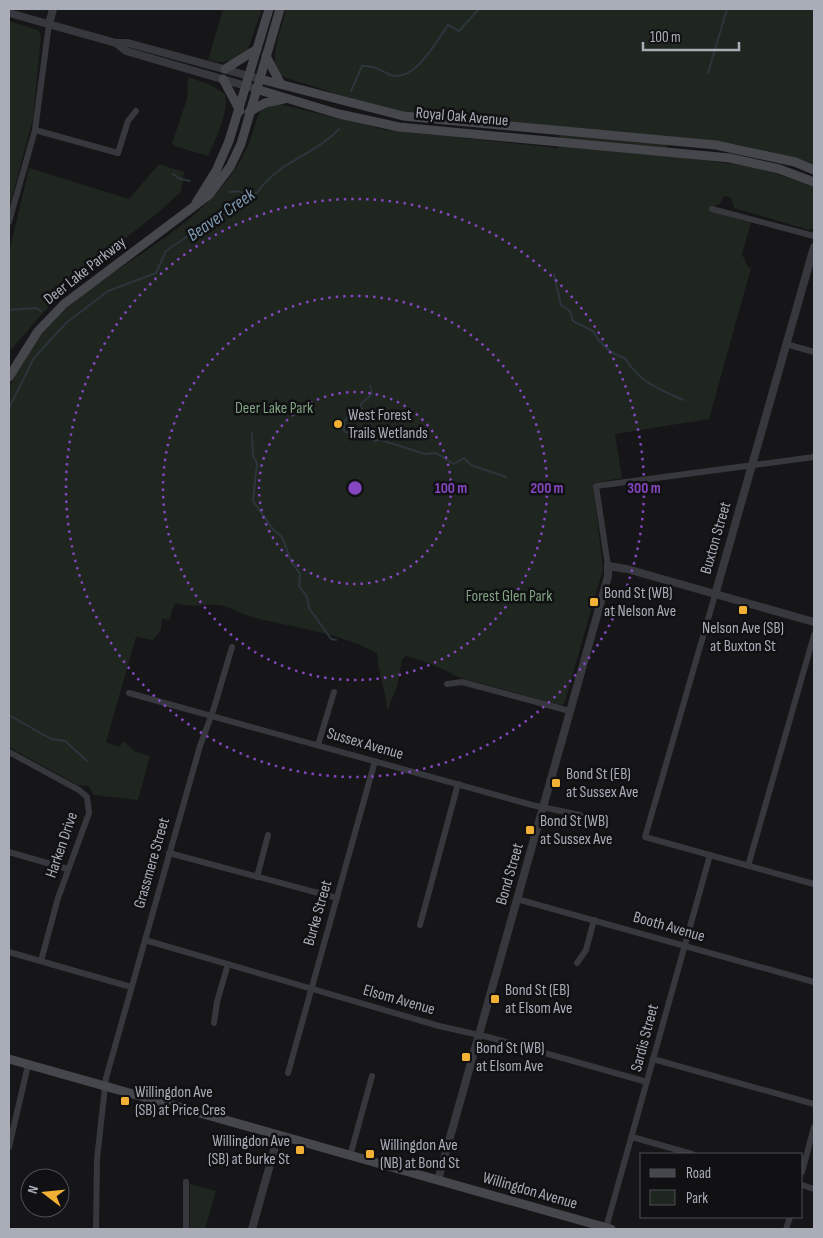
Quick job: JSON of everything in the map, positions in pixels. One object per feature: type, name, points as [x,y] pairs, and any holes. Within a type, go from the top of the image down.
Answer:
[{"type":"main road","name":"Deer Lake Parkway","points":[[245,111],[246,86],[268,9]]},
{"type":"main road","name":"Deer Lake Parkway","points":[[9,378],[27,346],[64,304],[165,230],[196,203],[221,159],[256,89],[280,9]]},
{"type":"main road","points":[[225,69],[257,49]]},
{"type":"main road","points":[[266,56],[281,84]]},
{"type":"main road","name":"Royal Oak Avenue","points":[[260,78],[403,116],[559,137]]},
{"type":"main road","points":[[223,79],[245,111],[265,103],[284,99]]},
{"type":"main road","name":"Royal Oak Avenue","points":[[256,89],[338,114],[398,127],[667,146],[716,145],[795,162],[814,170]]},
{"type":"main road","name":"Royal Oak Avenue","points":[[667,146],[753,163],[814,182]]},
{"type":"main road","name":"Willingdon Avenue","points":[[9,1059],[608,1229]]},
{"type":"street","points":[[9,222],[35,130],[49,24],[53,9]]},
{"type":"street","name":"Royal Oak Avenue","points":[[9,13],[116,43],[128,43],[260,78]]},
{"type":"street","name":"Royal Oak Avenue","points":[[116,43],[126,51],[256,89]]},
{"type":"street","points":[[35,130],[118,153],[128,121],[136,111]]},
{"type":"street","points":[[712,209],[814,236]]},
{"type":"street","name":"Buxton Street","points":[[710,855],[645,837],[814,247]]},
{"type":"street","points":[[786,344],[814,352]]},
{"type":"street","points":[[752,464],[814,457]]},
{"type":"street","name":"Bond Street","points":[[438,1180],[603,594],[608,566],[596,486],[752,464]]},
{"type":"street","points":[[608,566],[814,622]]},
{"type":"street","points":[[748,866],[814,635]]},
{"type":"street","name":"Grassmere Street","points":[[96,1229],[97,1159],[105,1087],[169,853],[200,746],[232,647]]},
{"type":"street","points":[[448,684],[462,682],[570,711]]},
{"type":"street","points":[[318,745],[334,692]]},
{"type":"street","name":"Sussex Avenue","points":[[129,693],[458,784],[580,815],[591,824]]},
{"type":"street","name":"Harken Drive","points":[[9,752],[79,790],[86,797],[88,817],[68,869],[41,960]]},
{"type":"street","name":"Burke Street","points":[[288,1072],[375,761]]},
{"type":"street","points":[[420,925],[458,784]]},
{"type":"street","points":[[257,877],[268,835]]},
{"type":"street","points":[[9,852],[68,869]]},
{"type":"street","points":[[169,853],[337,898]]},
{"type":"street","points":[[710,855],[814,884]]},
{"type":"street","name":"Sardis Street","points":[[608,1229],[710,855]]},
{"type":"street","name":"Booth Avenue","points":[[517,899],[814,982]]},
{"type":"street","points":[[577,963],[586,950],[594,920]]},
{"type":"street","name":"Elsom Avenue","points":[[145,940],[312,989],[647,1082]]},
{"type":"street","points":[[9,952],[131,987]]},
{"type":"street","points":[[214,1023],[217,1002],[228,964]]},
{"type":"street","points":[[653,1059],[814,1104]]},
{"type":"street","points":[[9,1147],[28,1065]]},
{"type":"street","points":[[350,1156],[372,1076]]},
{"type":"street","points":[[803,1168],[814,1127]]},
{"type":"street","points":[[252,1229],[278,1136]]},
{"type":"street","points":[[632,1137],[688,1153]]},
{"type":"street","points":[[186,1182],[186,1229]]},
{"type":"green space","points":[[223,9],[262,9],[248,49],[244,54],[235,60],[225,62],[208,60]]},
{"type":"green space","name":"Deer Lake Park","points":[[286,9],[814,9],[814,166],[740,145],[668,137],[666,155],[754,167],[814,186],[814,228],[809,230],[734,208],[731,197],[724,196],[720,204],[712,207],[711,211],[751,223],[742,254],[748,267],[751,268],[709,419],[615,434],[622,478],[593,483],[603,569],[564,704],[560,705],[458,677],[433,665],[406,656],[402,660],[397,686],[387,711],[377,653],[331,635],[252,617],[220,605],[198,606],[175,603],[169,620],[162,618],[161,630],[153,640],[136,637],[106,742],[119,747],[124,741],[134,751],[150,756],[138,800],[94,795],[88,786],[78,785],[9,747],[9,389],[26,355],[48,327],[73,303],[186,221],[213,197],[229,178],[242,157],[263,108],[279,104],[386,130],[558,148],[560,128],[415,114],[381,108],[284,77],[278,71],[275,64],[275,55]]},
{"type":"green space","points":[[9,21],[38,30],[41,36],[33,119],[9,208]]},
{"type":"green space","points":[[188,77],[211,85],[225,94],[226,101],[223,117],[208,156],[174,146],[172,143],[187,99]]},
{"type":"green space","points":[[159,164],[184,172],[181,192],[69,283],[9,352],[9,253],[29,168],[129,199]]},
{"type":"green space","points":[[190,1184],[216,1191],[205,1229],[190,1229]]},
{"type":"waterway","name":"Beaver Creek","points":[[351,91],[362,66],[374,68],[391,75],[400,76],[408,73],[424,59],[448,25],[459,31],[479,9]]},
{"type":"waterway","points":[[708,73],[727,9]]},
{"type":"waterway","name":"Beaver Creek","points":[[9,408],[34,358],[66,323],[108,291],[156,273],[166,251],[195,231],[240,206],[247,196],[257,193],[265,182],[285,166],[319,146],[339,129]]},
{"type":"waterway","points":[[173,174],[180,179],[190,181]]},
{"type":"waterway","points":[[230,192],[239,191],[246,195]]},
{"type":"waterway","points":[[554,274],[561,305],[570,311],[573,321],[593,331],[602,344],[615,354],[625,358],[643,379],[683,400]]},
{"type":"waterway","points":[[9,310],[36,308],[41,311]]},
{"type":"waterway","points":[[370,386],[372,394],[361,404],[362,412],[350,414],[344,422],[344,432],[367,435],[374,441],[381,440],[425,454],[436,453],[454,464],[464,458],[471,465],[506,477]]},
{"type":"waterway","points":[[252,433],[253,456],[257,463],[253,501],[273,529],[282,537],[291,561],[300,574],[299,586],[307,597],[309,608],[331,639],[336,640]]},
{"type":"waterway","name":"Beaver Creek","points":[[9,715],[51,739],[65,741],[87,761]]},
{"type":"place","name":"West Forest Trails Wetlands","points":[[338,424]]},
{"type":"place","name":"Bond St (WB) at Nelson Ave","points":[[594,602]]},
{"type":"place","name":"Nelson Ave (SB) at Buxton St","points":[[743,610]]},
{"type":"place","name":"Bond St (EB) at Sussex Ave","points":[[556,783]]},
{"type":"place","name":"Bond St (WB) at Sussex Ave","points":[[530,830]]},
{"type":"place","name":"Bond St (EB) at Elsom Ave","points":[[495,999]]},
{"type":"place","name":"Bond St (WB) at Elsom Ave","points":[[466,1057]]},
{"type":"place","name":"Willingdon Ave (SB) at Price Cres","points":[[125,1101]]},
{"type":"place","name":"Willingdon Ave (SB) at Burke St","points":[[300,1150]]},
{"type":"place","name":"Willingdon Ave (NB) at Bond St","points":[[370,1154]]},
{"type":"park label","name":"Forest Glen Park","points":[[509,596]]}]
